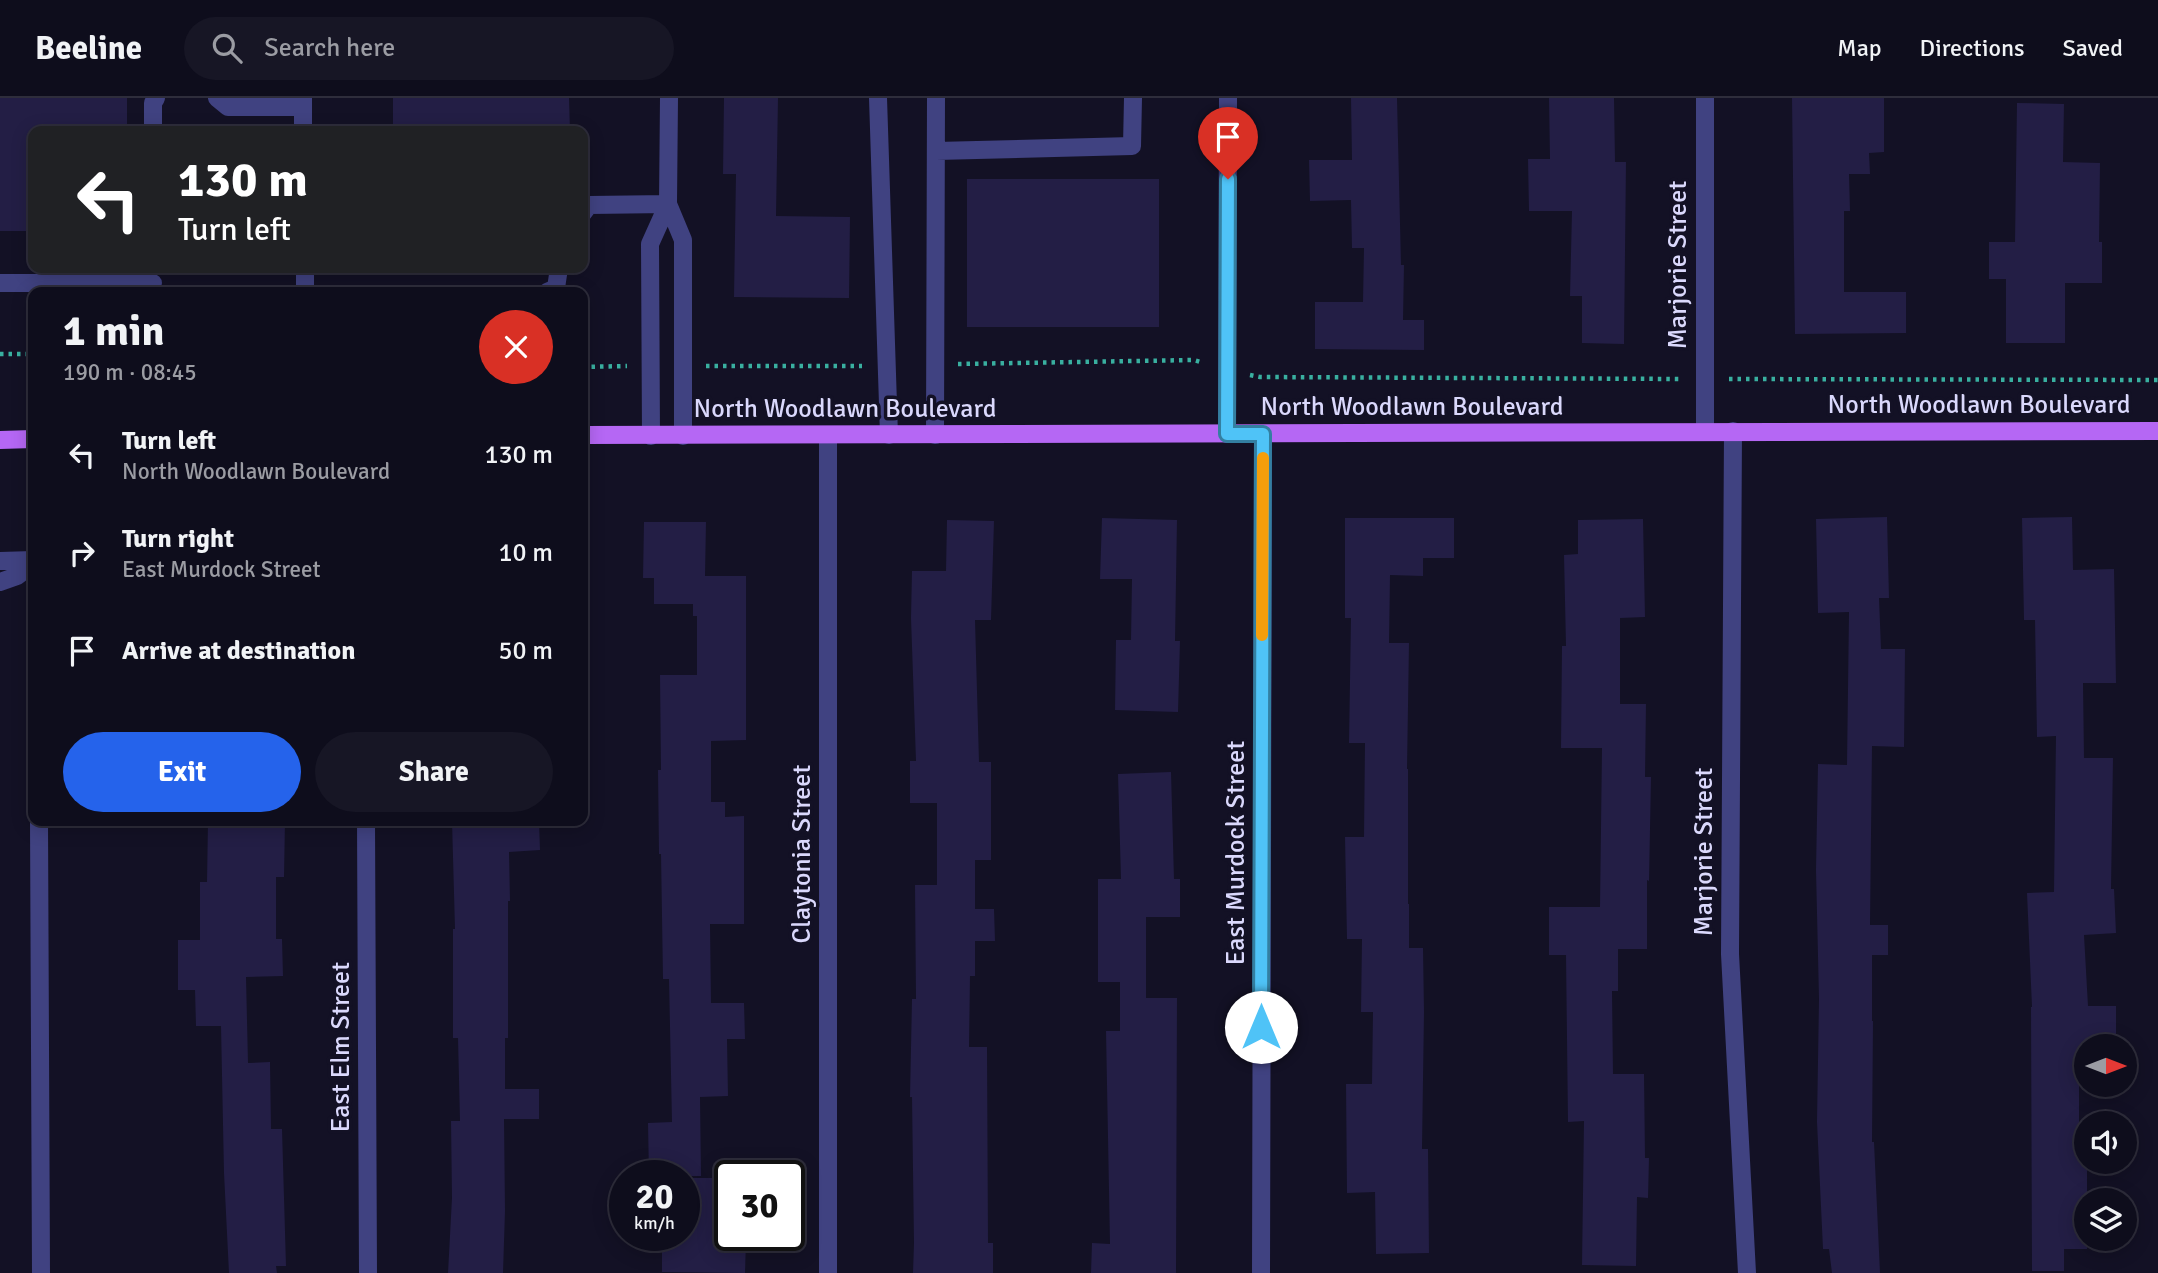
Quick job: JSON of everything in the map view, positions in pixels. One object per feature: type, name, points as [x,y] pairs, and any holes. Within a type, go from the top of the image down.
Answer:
[{"type":"main road","name":"North Woodlawn Boulevard","points":[[588,435],[2158,431]]},
{"type":"main road","points":[[0,440],[28,439]]},
{"type":"street","points":[[153,126],[153,103],[156,98]]},
{"type":"street","points":[[217,98],[228,107],[303,103],[303,126]]},
{"type":"street","points":[[669,98],[668,204],[683,240],[683,436]]},
{"type":"street","points":[[878,98],[889,435]]},
{"type":"street","points":[[934,435],[936,98]]},
{"type":"street","points":[[936,151],[1132,146],[1132,98]]},
{"type":"street","points":[[1227,434],[1228,98]]},
{"type":"street","name":"Marjorie Street","points":[[1705,98],[1705,432]]},
{"type":"street","points":[[588,206],[668,204]]},
{"type":"street","points":[[651,436],[650,244],[668,204]]},
{"type":"street","points":[[0,284],[153,281]]},
{"type":"street","name":"Marjorie Street","points":[[1732,432],[1730,954],[1747,1273]]},
{"type":"street","name":"East Murdock Street","points":[[1261,1273],[1263,434]]},
{"type":"street","name":"Claytonia Street","points":[[828,436],[828,1273]]},
{"type":"street","points":[[0,561],[28,562]]},
{"type":"street","points":[[0,582],[17,576],[28,566]]},
{"type":"street","points":[[39,826],[41,1273]]},
{"type":"street","name":"East Elm Street","points":[[366,826],[368,1273]]},
{"type":"path","points":[[0,354],[28,354]]},
{"type":"path","points":[[934,365],[1194,360],[1261,377],[2158,380]]},
{"type":"path","points":[[588,366],[650,366]]},
{"type":"path","points":[[683,366],[887,366]]},
{"type":"building","points":[[0,98],[127,98],[127,126],[28,126],[28,231],[0,231]]},
{"type":"building","points":[[393,98],[569,98],[570,126],[393,126]]},
{"type":"building","points":[[724,98],[778,98],[776,216],[850,217],[849,298],[734,297],[736,174],[723,174]]},
{"type":"building","points":[[1351,98],[1397,98],[1401,265],[1404,265],[1403,320],[1424,320],[1424,350],[1315,349],[1315,302],[1363,302],[1364,248],[1352,248],[1351,200],[1310,201],[1309,160],[1352,160]]},
{"type":"building","points":[[1549,98],[1614,98],[1615,162],[1626,162],[1624,344],[1582,343],[1582,296],[1570,296],[1572,211],[1529,211],[1528,159],[1550,159]]},
{"type":"building","points":[[1792,98],[1884,98],[1884,152],[1869,153],[1870,174],[1849,174],[1850,211],[1844,211],[1844,292],[1906,292],[1906,333],[1795,334]]},
{"type":"building","points":[[2017,103],[2064,104],[2063,162],[2100,163],[2099,242],[2102,242],[2102,283],[2065,283],[2065,343],[2006,343],[2006,279],[1989,279],[1989,242],[2015,242]]},
{"type":"building","points":[[967,179],[1159,179],[1159,327],[967,327]]},
{"type":"building","points":[[1887,517],[1889,598],[1879,598],[1881,649],[1905,649],[1904,747],[1872,746],[1870,925],[1888,925],[1888,955],[1872,955],[1872,1142],[1880,1273],[1832,1273],[1829,1249],[1823,1249],[1817,1122],[1818,764],[1847,765],[1849,612],[1818,613],[1816,519]]},
{"type":"building","points":[[2072,517],[2073,570],[2114,569],[2116,683],[2083,683],[2084,758],[2113,758],[2111,889],[2114,889],[2116,933],[2084,935],[2088,1006],[2116,1006],[2116,1034],[2074,1034],[2074,1097],[2079,1097],[2079,1111],[2074,1111],[2074,1174],[2087,1174],[2087,1188],[2074,1188],[2074,1249],[2064,1249],[2064,1271],[2032,1271],[2032,1007],[2027,893],[2054,892],[2056,736],[2037,737],[2035,620],[2024,620],[2022,518]]},
{"type":"building","points":[[1102,518],[1177,520],[1175,641],[1180,641],[1178,712],[1115,710],[1116,640],[1131,640],[1132,579],[1100,579]]},
{"type":"building","points":[[1345,518],[1454,518],[1454,558],[1423,558],[1423,576],[1390,575],[1389,643],[1409,643],[1409,948],[1423,948],[1422,1149],[1428,1149],[1429,1253],[1376,1254],[1375,1192],[1347,1193],[1346,1084],[1372,1084],[1373,1012],[1361,1012],[1362,939],[1347,939],[1345,837],[1364,837],[1365,743],[1349,743],[1351,618],[1345,618]]},
{"type":"building","points":[[1643,519],[1645,617],[1620,618],[1620,704],[1646,704],[1645,777],[1651,777],[1647,949],[1618,949],[1618,991],[1612,991],[1613,1074],[1644,1074],[1645,1158],[1649,1158],[1648,1198],[1637,1197],[1636,1266],[1582,1265],[1584,1121],[1568,1122],[1566,955],[1549,955],[1549,907],[1600,907],[1602,748],[1561,748],[1562,646],[1566,646],[1564,555],[1578,554],[1578,520]]},
{"type":"building","points":[[947,520],[994,521],[991,620],[975,620],[979,762],[991,762],[991,860],[975,860],[975,909],[994,909],[995,941],[975,941],[975,976],[970,976],[969,1047],[987,1047],[988,1243],[993,1243],[993,1273],[913,1273],[910,1097],[912,999],[916,999],[915,885],[937,885],[937,803],[910,803],[910,761],[916,761],[912,571],[946,571]]},
{"type":"building","points":[[644,522],[706,522],[705,576],[746,576],[746,740],[711,741],[711,802],[725,802],[725,817],[744,816],[744,924],[710,924],[711,1003],[744,1003],[745,1039],[727,1039],[728,1096],[700,1097],[701,1176],[700,1160],[649,1160],[648,1123],[672,1122],[669,979],[663,979],[659,854],[660,675],[697,675],[697,616],[693,616],[693,604],[654,604],[654,578],[643,578]]},
{"type":"building","points":[[1171,772],[1174,879],[1180,879],[1180,917],[1146,917],[1146,998],[1177,998],[1176,1273],[1091,1273],[1092,1243],[1110,1244],[1106,1031],[1120,1031],[1120,982],[1098,982],[1098,879],[1121,879],[1118,774]]},
{"type":"building","points":[[208,826],[285,826],[284,877],[276,877],[276,939],[282,939],[283,976],[246,977],[248,1063],[270,1062],[271,1129],[282,1129],[286,1266],[276,1266],[277,1273],[229,1273],[221,1026],[196,1026],[195,990],[178,990],[178,940],[200,940],[200,882],[207,882]]},
{"type":"building","points":[[452,826],[539,826],[540,850],[509,852],[508,1038],[505,1038],[505,1089],[539,1089],[539,1119],[504,1119],[503,1273],[448,1273],[452,1198],[451,1121],[460,1121],[458,1038],[453,1038],[455,929]]},
{"type":"building","points":[[700,1178],[714,1178],[714,1251],[746,1251],[745,1273],[662,1272],[662,1251],[700,1251]]},
{"type":"slow traffic","points":[[1262,635],[1263,458]]},
{"type":"route","points":[[1228,179],[1227,434],[1263,434],[1261,1027]]}]
